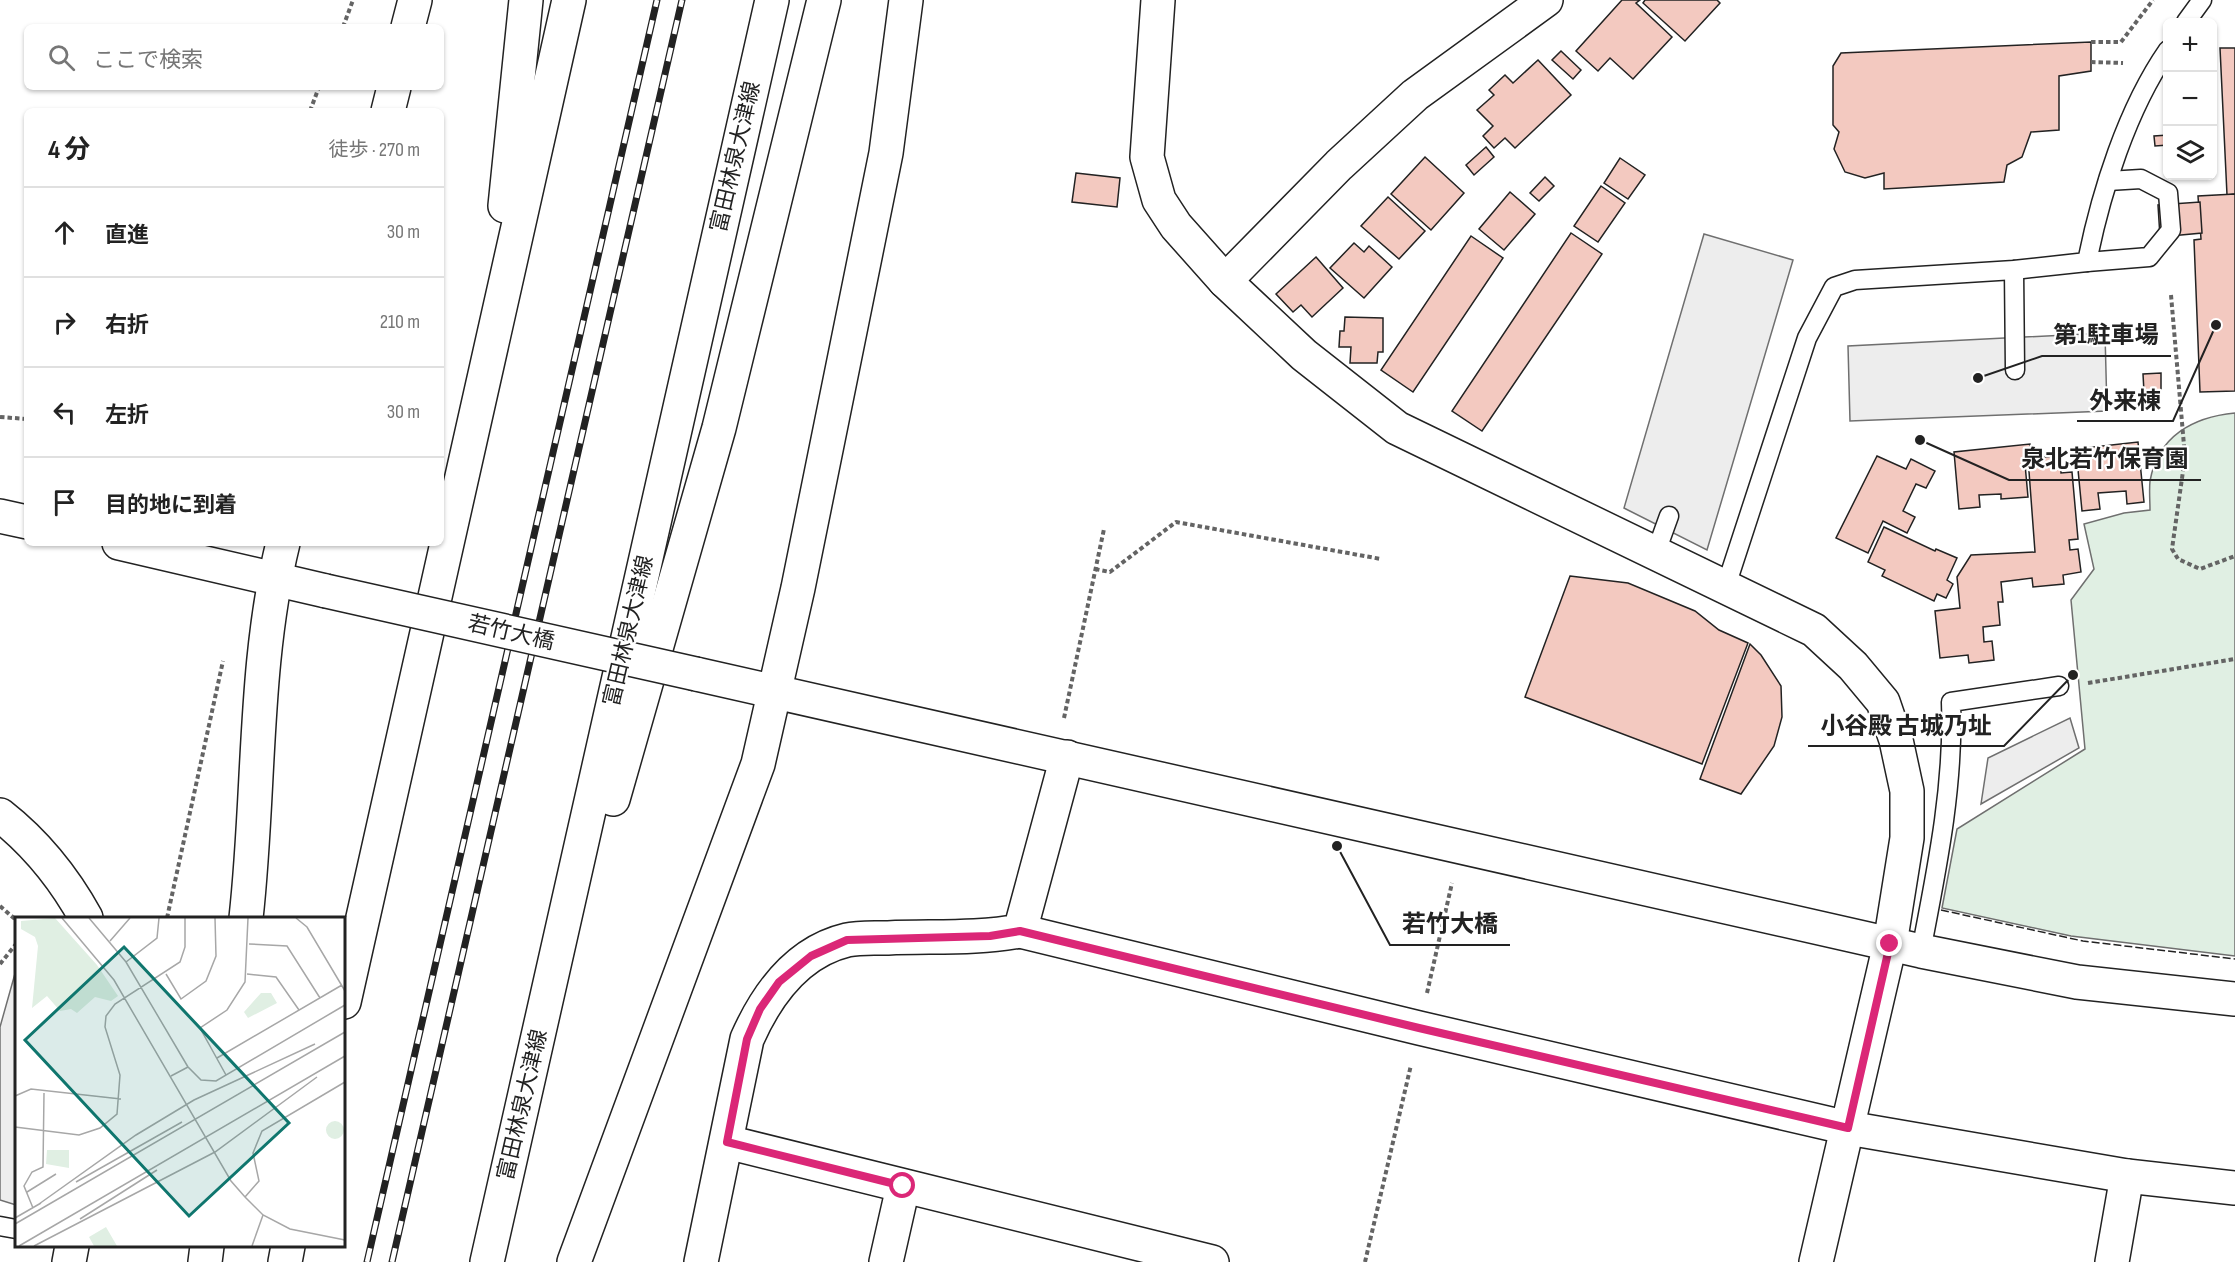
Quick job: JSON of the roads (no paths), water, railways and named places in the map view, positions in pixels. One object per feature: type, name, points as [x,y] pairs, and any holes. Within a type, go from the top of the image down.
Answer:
[{"type":"street","points":[[409,24],[415,0]]},
{"type":"street","points":[[489,360],[526,0]]},
{"type":"street","points":[[345,998],[569,0]]},
{"type":"street","name":"富田林泉大津線","points":[[487,1262],[772,0]]},
{"type":"street","points":[[516,1137],[719,428],[824,0]]},
{"type":"street","points":[[574,1262],[758,764],[798,588],[886,153],[906,0]]},
{"type":"street","points":[[1158,0],[1147,157],[1151,176],[1159,200],[1176,226],[1225,281],[1304,355],[1397,428],[1814,630],[1853,666],[1883,702],[1896,740],[1907,791],[1907,838],[1890,944],[1816,1262]]},
{"type":"street","points":[[1225,281],[1339,165],[1415,95],[1546,0]]},
{"type":"street","points":[[389,108],[393,90]]},
{"type":"street","points":[[0,516],[24,521]]},
{"type":"street","name":"若竹大橋","points":[[132,546],[1921,951],[2076,982],[2235,999]]},
{"type":"street","points":[[246,917],[264,662],[275,578],[282,546]]},
{"type":"street","points":[[1020,931],[1067,757]]},
{"type":"street","points":[[0,815],[25,835],[66,882],[85,917]]},
{"type":"street","points":[[701,1262],[747,1039],[760,1009],[779,982],[811,956],[847,940],[990,936],[1020,931],[1419,1028],[1848,1128],[2127,1176],[2235,1188]]},
{"type":"street","points":[[727,1142],[1212,1262]]},
{"type":"street","points":[[2112,1262],[2127,1176]]},
{"type":"street","points":[[886,1262],[903,1186]]},
{"type":"street","points":[[69,1262],[72,1247]]},
{"type":"street","points":[[205,1262],[207,1247]]},
{"type":"street","points":[[285,1262],[288,1247]]},
{"type":"lane","points":[[2189,18],[2202,0]]},
{"type":"lane","points":[[2087,262],[2096,216],[2108,181],[2148,78],[2163,57]]},
{"type":"lane","points":[[1726,586],[1807,338],[1834,287],[1855,280],[2014,270],[2149,257],[2171,230],[2168,192],[2141,179],[2108,181]]},
{"type":"lane","points":[[2014,270],[2015,370]]},
{"type":"lane","points":[[1656,552],[1670,516]]},
{"type":"lane","points":[[1921,951],[1943,830],[1951,761],[1951,702],[2059,686]]},
{"type":"lane","points":[[0,1226],[15,1229]]},
{"type":"railway","points":[[367,1262],[657,0]]},
{"type":"railway","points":[[392,1262],[682,0]]},
{"type":"place","name":"外来棟","points":[[2216,325]]},
{"type":"place","name":"第1駐車場","points":[[1978,378]]},
{"type":"place","name":"泉北若竹保育園","points":[[1920,440]]},
{"type":"place","name":"小谷殿 古城乃址","points":[[2073,675]]},
{"type":"place","name":"若竹大橋","points":[[1337,846]]}]
